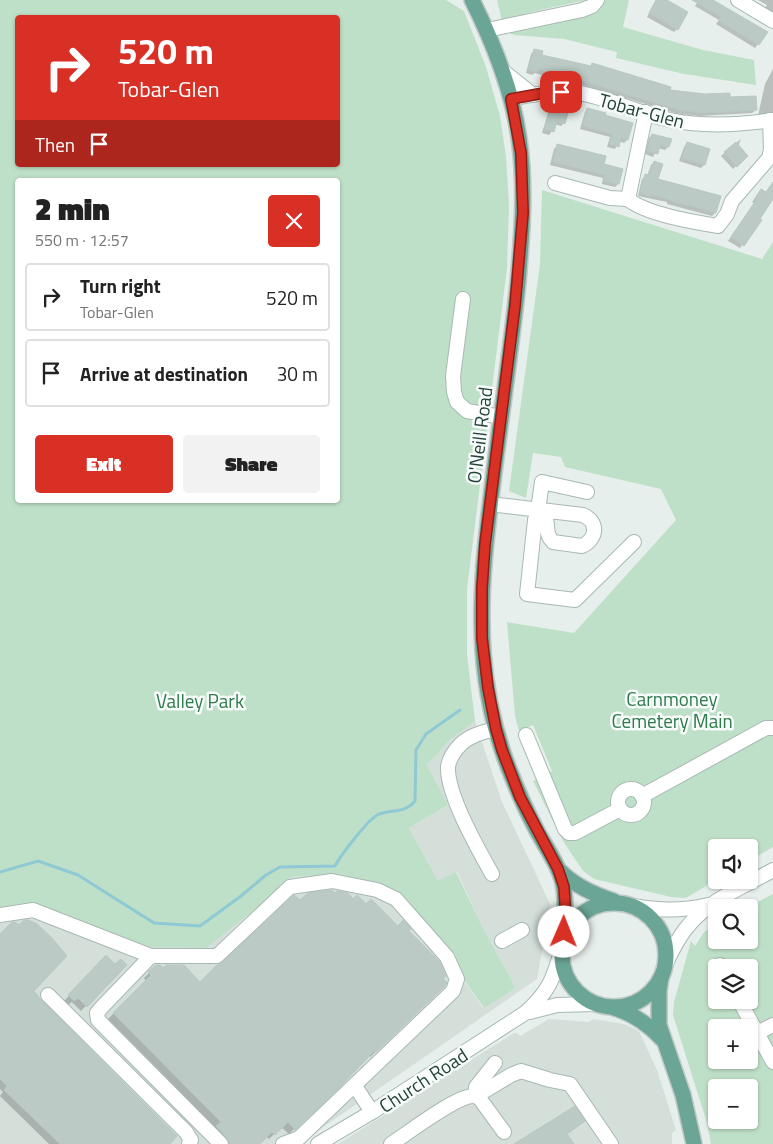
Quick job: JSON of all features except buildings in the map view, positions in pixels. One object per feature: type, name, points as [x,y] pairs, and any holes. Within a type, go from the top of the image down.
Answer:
[{"type":"main road","name":"O'Neill Road","points":[[472,0],[487,30],[511,99],[521,153],[523,213],[515,306],[484,562],[482,621],[488,688],[502,750],[520,797],[558,869],[564,887],[566,921],[563,946]]},
{"type":"main road","name":"O'Neill Road","points":[[558,869],[577,886],[597,896],[625,904]]},
{"type":"main road","points":[[662,1039],[646,1022],[627,1012],[602,1005],[581,995],[570,982],[565,972],[563,946],[574,922],[591,908],[602,904],[625,904],[647,916],[655,924],[661,935],[665,952],[659,991],[659,1026],[683,1096],[694,1144]]},
{"type":"main road","points":[[602,1005],[620,1006],[632,1004],[651,991],[658,982],[663,970]]},
{"type":"street","points":[[487,30],[582,10],[592,6],[597,0]]},
{"type":"street","points":[[738,0],[773,21]]},
{"type":"street","points":[[502,71],[533,94]]},
{"type":"street","name":"Tobar-Glen","points":[[511,99],[533,94],[580,93],[669,120],[702,124],[734,124],[771,120]]},
{"type":"street","points":[[628,199],[646,112]]},
{"type":"street","points":[[555,182],[610,198],[628,199],[636,206],[673,217],[718,226],[727,214],[732,201],[771,160],[771,120]]},
{"type":"street","points":[[463,299],[453,376],[457,402],[467,411],[501,417]]},
{"type":"street","points":[[587,492],[542,482],[540,510],[535,520],[527,594],[575,600],[634,542]]},
{"type":"street","points":[[490,504],[540,510]]},
{"type":"street","points":[[526,735],[565,830],[569,833],[575,833],[620,809],[618,801],[625,791],[632,789],[640,792],[642,796],[766,728],[773,728]]},
{"type":"street","points":[[492,874],[460,810],[449,777],[448,765],[461,744],[476,734],[496,729]]},
{"type":"street","points":[[722,899],[773,870]]},
{"type":"street","points":[[0,915],[32,910],[151,956],[218,956],[290,887],[332,881],[377,890],[396,899],[447,958],[457,980],[453,990],[299,1138],[283,1144]]},
{"type":"street","points":[[625,904],[659,910],[686,910],[708,906]]},
{"type":"street","points":[[663,970],[674,946],[689,924],[708,908]]},
{"type":"street","points":[[502,941],[522,930]]},
{"type":"street","points":[[112,940],[134,962],[136,971]]},
{"type":"street","name":"Church Road","points":[[318,1144],[372,1112],[525,1013],[546,992],[556,970],[563,946]]},
{"type":"street","points":[[151,956],[97,1013],[98,1020],[221,1144]]},
{"type":"street","points":[[48,995],[186,1132],[191,1140],[189,1144]]},
{"type":"street","name":"Church Road","points":[[525,1013],[557,1005],[602,1005]]},
{"type":"street","points":[[745,1009],[764,1036],[773,1062]]},
{"type":"street","points":[[764,1036],[773,1025]]},
{"type":"street","points":[[125,1071],[137,1059]]},
{"type":"street","points":[[495,1063],[476,1087],[476,1096],[483,1102],[504,1132]]},
{"type":"street","points":[[391,1144],[454,1102],[476,1096],[521,1071],[570,1084],[611,1144]]},
{"type":"street","points":[[355,1086],[372,1112]]},
{"type":"shaded area","points":[[475,721],[502,802],[550,904],[537,979],[309,1137],[295,1144],[0,1144],[0,911],[283,887],[291,877],[340,874],[390,890],[414,909],[483,1008],[516,988],[486,934],[457,872],[438,882],[409,828],[448,805],[427,765],[449,741]]},
{"type":"shaded area","points":[[549,1019],[589,1022],[593,1019],[624,1024],[639,1031],[657,1070],[676,1130],[672,1133],[672,1144],[338,1144],[514,1033],[520,1036]]},
{"type":"green space","name":"Valley Park","points":[[0,0],[446,0],[464,11],[486,67],[500,116],[506,156],[509,205],[507,268],[467,589],[467,654],[475,721],[449,741],[427,765],[448,805],[409,828],[438,881],[456,872],[486,934],[516,988],[484,1008],[414,909],[390,890],[340,874],[291,877],[283,887],[206,948],[150,947],[33,904],[0,911]]},
{"type":"green space","points":[[497,0],[586,0],[531,12],[502,21]]},
{"type":"green space","points":[[604,0],[629,0],[623,27],[703,50],[754,60],[756,85],[684,74],[616,58],[617,52],[564,39],[514,35],[507,32],[601,5]]},
{"type":"green space","name":"Carnmoney Cemetery Main","points":[[542,190],[762,259],[773,242],[773,847],[758,856],[758,839],[708,839],[708,885],[686,898],[671,897],[594,879],[583,871],[563,841],[533,781],[552,771],[533,725],[519,731],[515,716],[507,622],[574,633],[676,520],[661,489],[565,467],[561,457],[533,453],[526,498],[509,491],[540,264]]},
{"type":"green space","points":[[773,894],[773,1144],[711,1144],[708,1129],[758,1129],[758,1079],[708,1079],[708,1128],[673,1015],[674,1002],[691,941],[695,946],[704,932],[708,930],[708,949],[758,949],[758,902]]},
{"type":"waterway","points":[[0,872],[38,861],[78,875],[154,923],[200,926],[266,875],[280,867],[335,866],[355,838],[374,817],[379,814],[402,810],[411,805],[415,801],[416,750],[426,734],[460,710]]},
{"type":"route","points":[[561,92],[511,99],[521,153],[523,213],[515,306],[485,544],[482,621],[488,688],[496,729],[520,797],[558,869],[564,887],[566,921],[564,932]]}]
